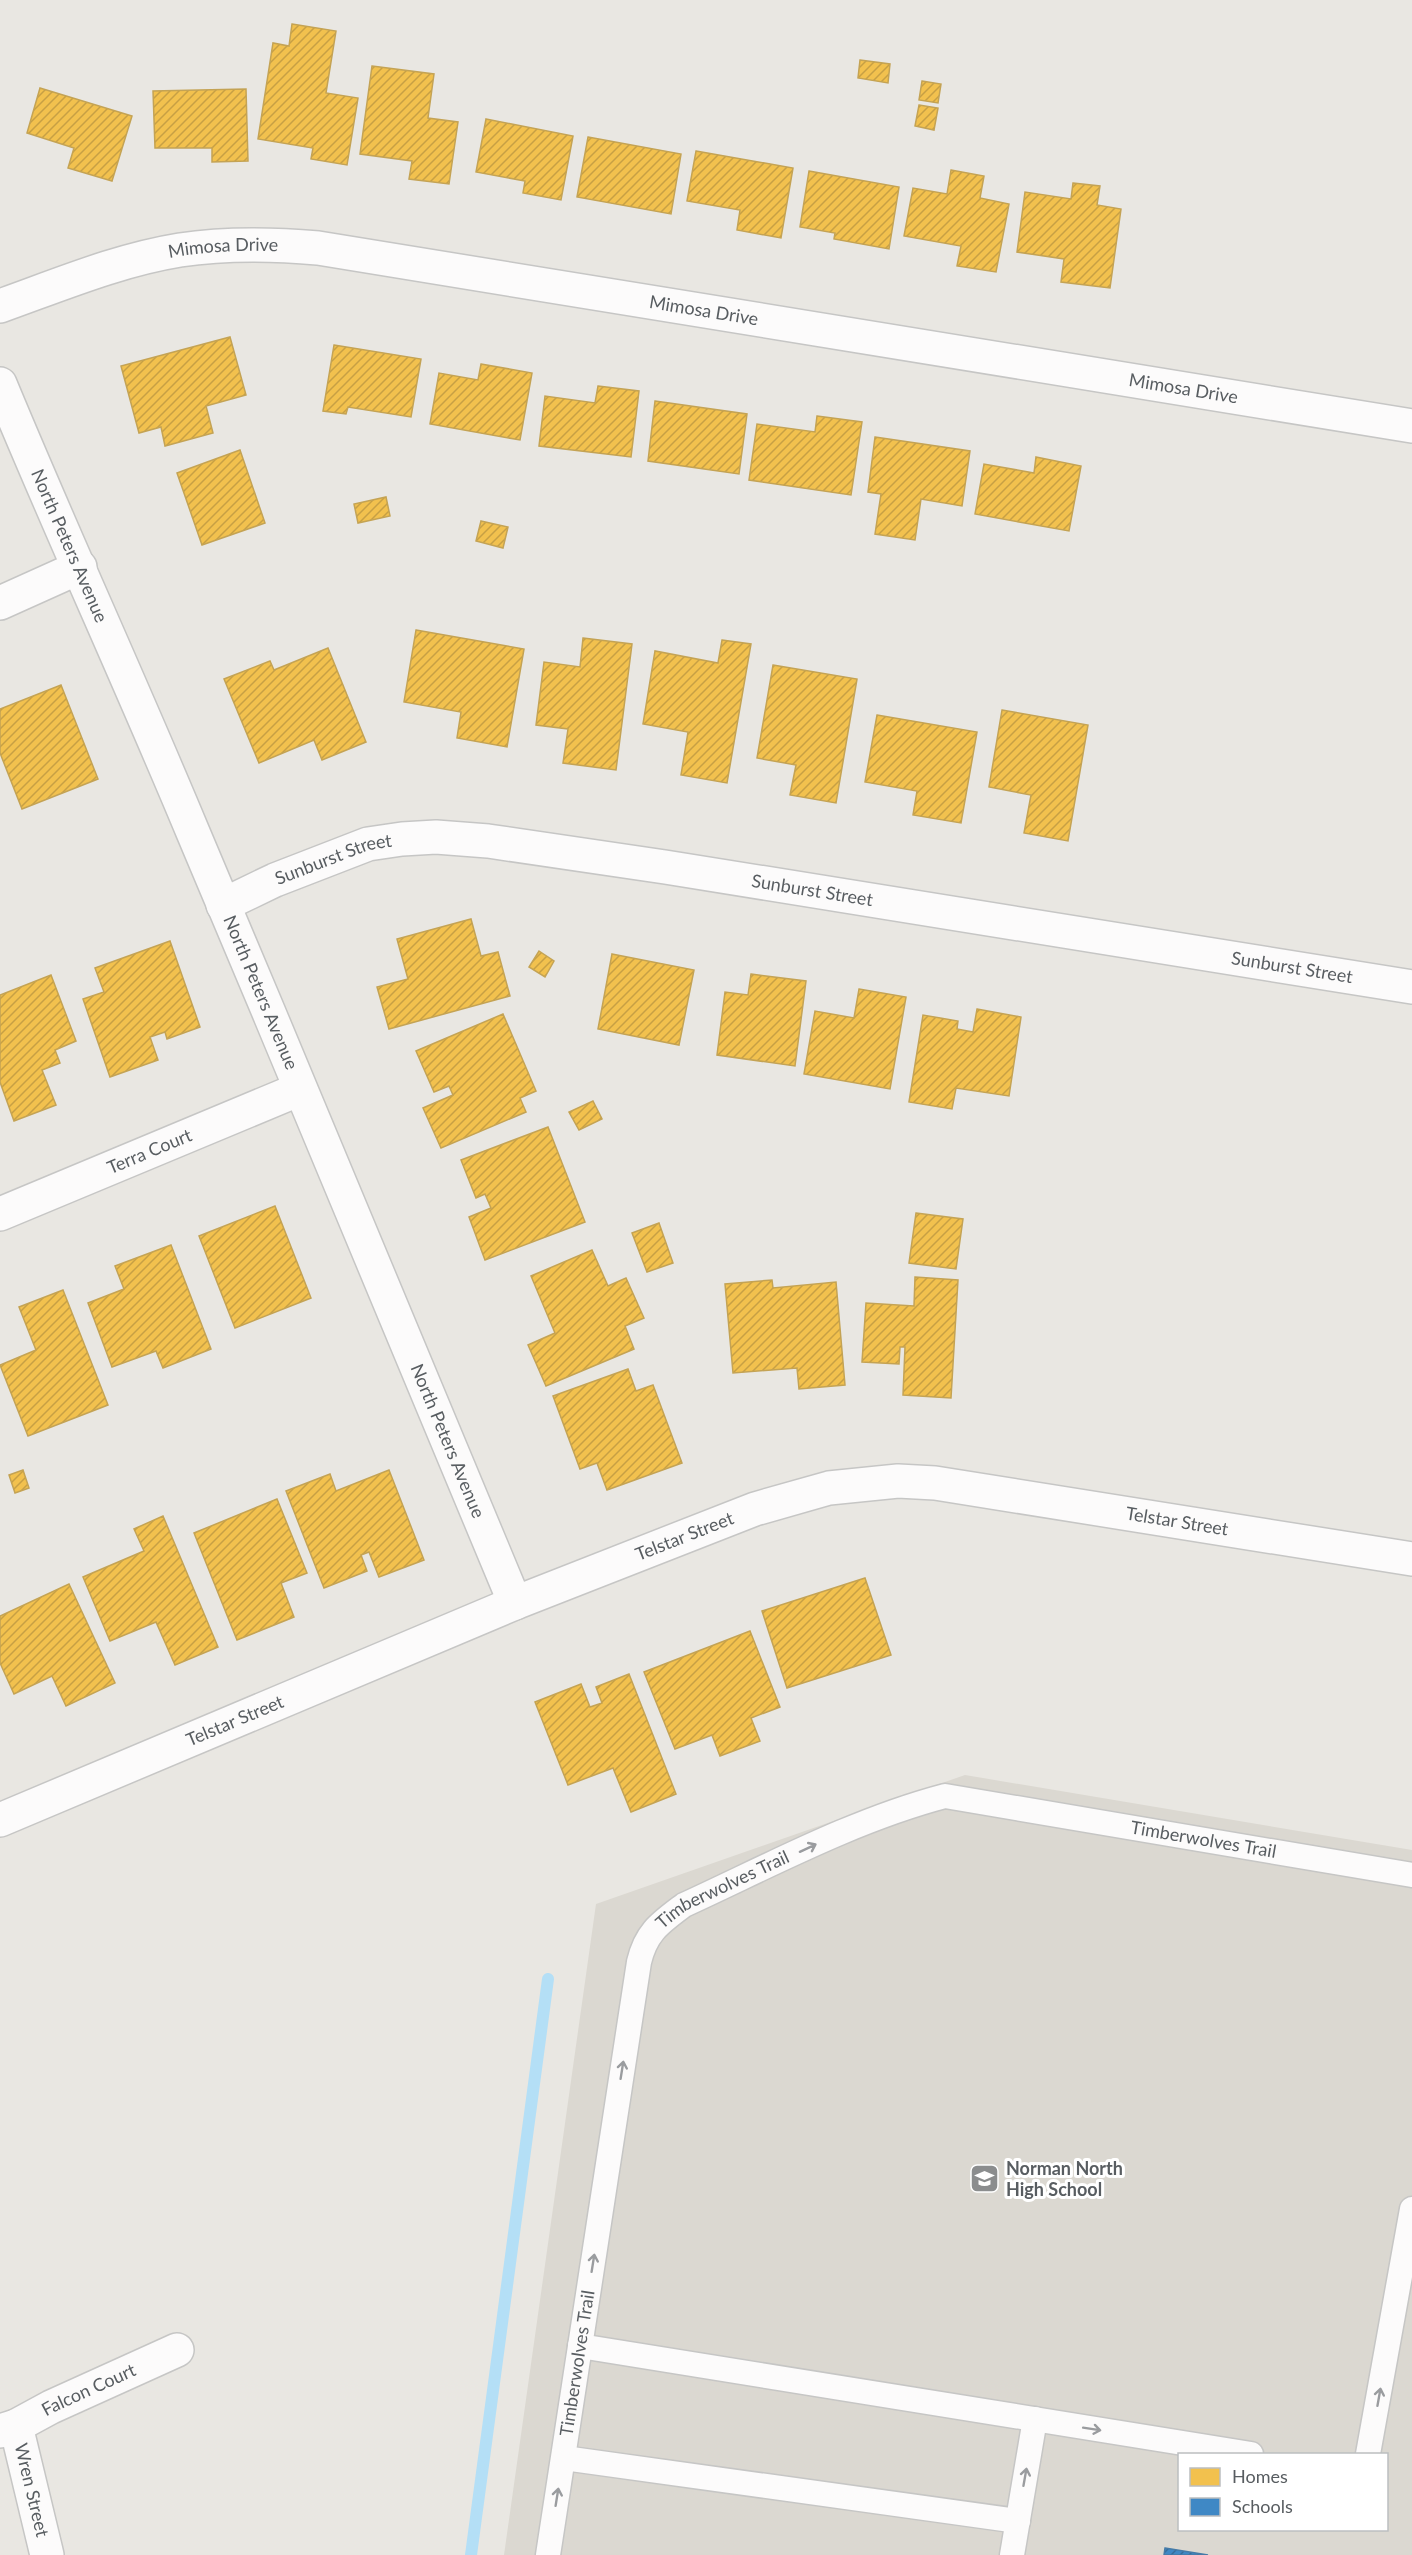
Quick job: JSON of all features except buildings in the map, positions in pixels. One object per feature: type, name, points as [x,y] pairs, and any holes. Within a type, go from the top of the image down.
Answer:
[{"type":"street","name":"Mimosa Drive","points":[[0,306],[107,268],[179,251],[276,245],[308,247],[1412,426]]},
{"type":"street","name":"North Peters Avenue","points":[[0,384],[53,513],[80,567],[223,905],[514,1603]]},
{"type":"street","points":[[0,603],[80,567]]},
{"type":"street","name":"Sunburst Street","points":[[223,905],[275,880],[368,844],[402,839],[467,840],[665,867],[1412,987]]},
{"type":"street","name":"Terra Court","points":[[0,1214],[300,1089]]},
{"type":"street","name":"Telstar Street","points":[[0,1820],[514,1603],[754,1509],[829,1488],[898,1481],[990,1491],[1412,1559]]},
{"type":"street","name":"Falcon Court","points":[[8,2428],[177,2350]]},
{"type":"street","name":"Wren Street","points":[[8,2428],[47,2555]]},
{"type":"lane","name":"Timberwolves Trail","points":[[548,2555],[639,1962],[643,1944],[650,1933],[684,1905],[893,1811],[945,1796],[1412,1875]]},
{"type":"lane","points":[[1368,2453],[1412,2209]]},
{"type":"lane","points":[[580,2346],[1245,2453]]},
{"type":"lane","points":[[1012,2555],[1035,2419]]},
{"type":"lane","points":[[564,2458],[1018,2521]]},
{"type":"shaded area","name":"Norman North High School","points":[[965,1775],[1412,1850],[1412,2555],[504,2555],[596,1904]]},
{"type":"waterway","points":[[471,2555],[548,1979]]},
{"type":"place","name":"Norman North High School","points":[[985,2179]]}]
